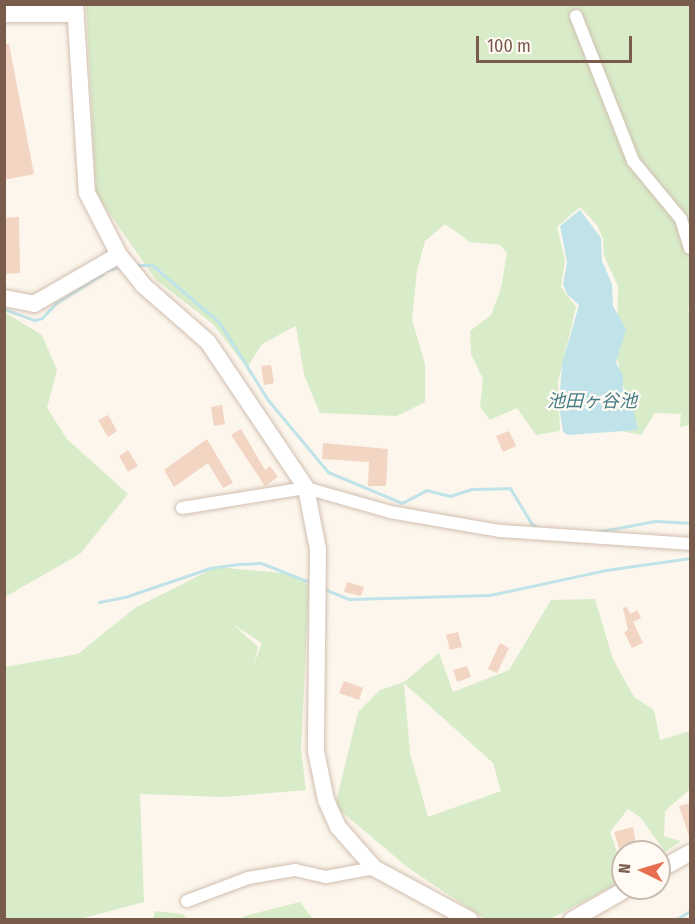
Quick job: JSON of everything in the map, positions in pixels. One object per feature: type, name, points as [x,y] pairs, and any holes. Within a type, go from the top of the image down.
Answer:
[{"type":"street","points":[[4,14],[75,9],[87,193],[119,255],[143,285],[208,342],[306,488],[318,549],[319,774],[338,827],[374,868],[470,920]]},
{"type":"street","points":[[576,16],[633,161],[681,219],[690,248]]},
{"type":"street","points":[[4,298],[34,304],[119,255]]},
{"type":"street","points":[[183,508],[306,488],[390,512],[500,531],[690,544]]},
{"type":"street","points":[[671,863],[690,853]]},
{"type":"street","points":[[187,901],[248,878],[296,870],[326,877],[374,868]]},
{"type":"street","points":[[572,920],[611,898]]},
{"type":"green space","points":[[51,5],[690,5],[690,312],[687,305],[690,317],[690,425],[680,427],[681,414],[655,413],[641,435],[625,432],[628,406],[617,357],[618,286],[604,256],[603,239],[597,225],[580,207],[557,227],[565,260],[561,287],[576,307],[558,382],[560,431],[536,435],[517,408],[490,420],[480,407],[483,379],[471,354],[470,331],[491,315],[501,288],[507,253],[500,245],[470,242],[445,224],[425,241],[417,271],[412,320],[425,364],[425,402],[397,416],[320,413],[304,375],[296,326],[262,344],[247,368],[213,324],[156,280],[96,194],[86,6]]},
{"type":"green space","points":[[4,312],[42,335],[57,370],[47,408],[67,439],[128,494],[80,554],[5,597]]},
{"type":"green space","points":[[216,567],[293,574],[309,586],[301,749],[306,790],[223,797],[140,794],[144,902],[80,919],[5,919],[5,667],[78,654],[135,608]],"holes":[[[234,625],[262,643],[254,664],[258,647]]]},
{"type":"green space","points":[[595,599],[613,659],[634,697],[654,710],[660,740],[690,731],[690,789],[665,811],[664,836],[681,841],[671,848],[671,840],[657,840],[641,818],[628,809],[610,832],[613,840],[611,840],[611,887],[550,919],[485,919],[407,867],[335,806],[358,712],[380,690],[404,682],[439,653],[453,692],[509,670],[551,600]],"holes":[[[404,683],[493,763],[501,791],[428,817],[410,753]]]},
{"type":"green space","points":[[300,902],[313,919],[239,919],[248,915]]},
{"type":"green space","points":[[155,911],[183,914],[187,919],[153,919]]},
{"type":"water","name":"池田ヶ谷池","points":[[580,210],[601,238],[602,261],[612,284],[613,306],[626,329],[616,363],[623,375],[623,389],[633,408],[638,430],[568,435],[563,432],[559,405],[562,364],[579,305],[567,294],[563,284],[567,262],[560,226]]},
{"type":"building","points":[[4,44],[9,44],[34,174],[4,180]]},
{"type":"building","points":[[19,217],[20,273],[4,274],[4,218]]},
{"type":"building","points":[[271,365],[274,383],[264,385],[261,366]]},
{"type":"building","points":[[222,405],[225,424],[214,426],[211,407]]},
{"type":"building","points":[[108,415],[117,431],[108,437],[98,420]]},
{"type":"building","points":[[241,429],[265,470],[270,466],[278,477],[265,486],[231,435]]},
{"type":"building","points":[[509,431],[516,446],[503,452],[496,436]]},
{"type":"building","points":[[207,439],[233,483],[223,488],[208,463],[174,487],[164,470]]},
{"type":"building","points":[[323,443],[388,449],[386,486],[368,486],[369,462],[322,459]]},
{"type":"building","points":[[128,450],[138,466],[128,472],[119,456]]},
{"type":"building","points":[[347,582],[364,587],[361,596],[344,592]]},
{"type":"building","points":[[627,607],[630,614],[637,610],[641,618],[633,622],[643,643],[632,648],[624,632],[628,630],[623,608]]},
{"type":"building","points":[[458,632],[462,647],[450,650],[446,635]]},
{"type":"building","points":[[500,643],[509,648],[497,673],[488,669]]},
{"type":"building","points":[[467,666],[471,677],[457,682],[453,670]]},
{"type":"building","points":[[344,681],[363,688],[359,700],[339,693]]},
{"type":"building","points":[[690,803],[690,836],[689,836],[679,806]]},
{"type":"building","points":[[633,827],[635,840],[616,840],[614,832]]},
{"type":"waterway","points":[[135,265],[152,265],[219,322],[268,400],[328,472],[402,503],[426,490],[450,496],[471,489],[510,488],[531,523],[539,529]]},
{"type":"waterway","points":[[108,270],[122,267]]},
{"type":"waterway","points":[[4,309],[35,320],[42,318],[56,303],[103,274]]},
{"type":"waterway","points":[[596,532],[655,521],[690,523]]},
{"type":"waterway","points":[[324,589],[349,599],[490,595],[606,570],[690,558]]},
{"type":"waterway","points":[[99,602],[125,597],[210,568],[240,564],[261,563],[312,583]]},
{"type":"waterway","points":[[675,920],[690,911]]}]
